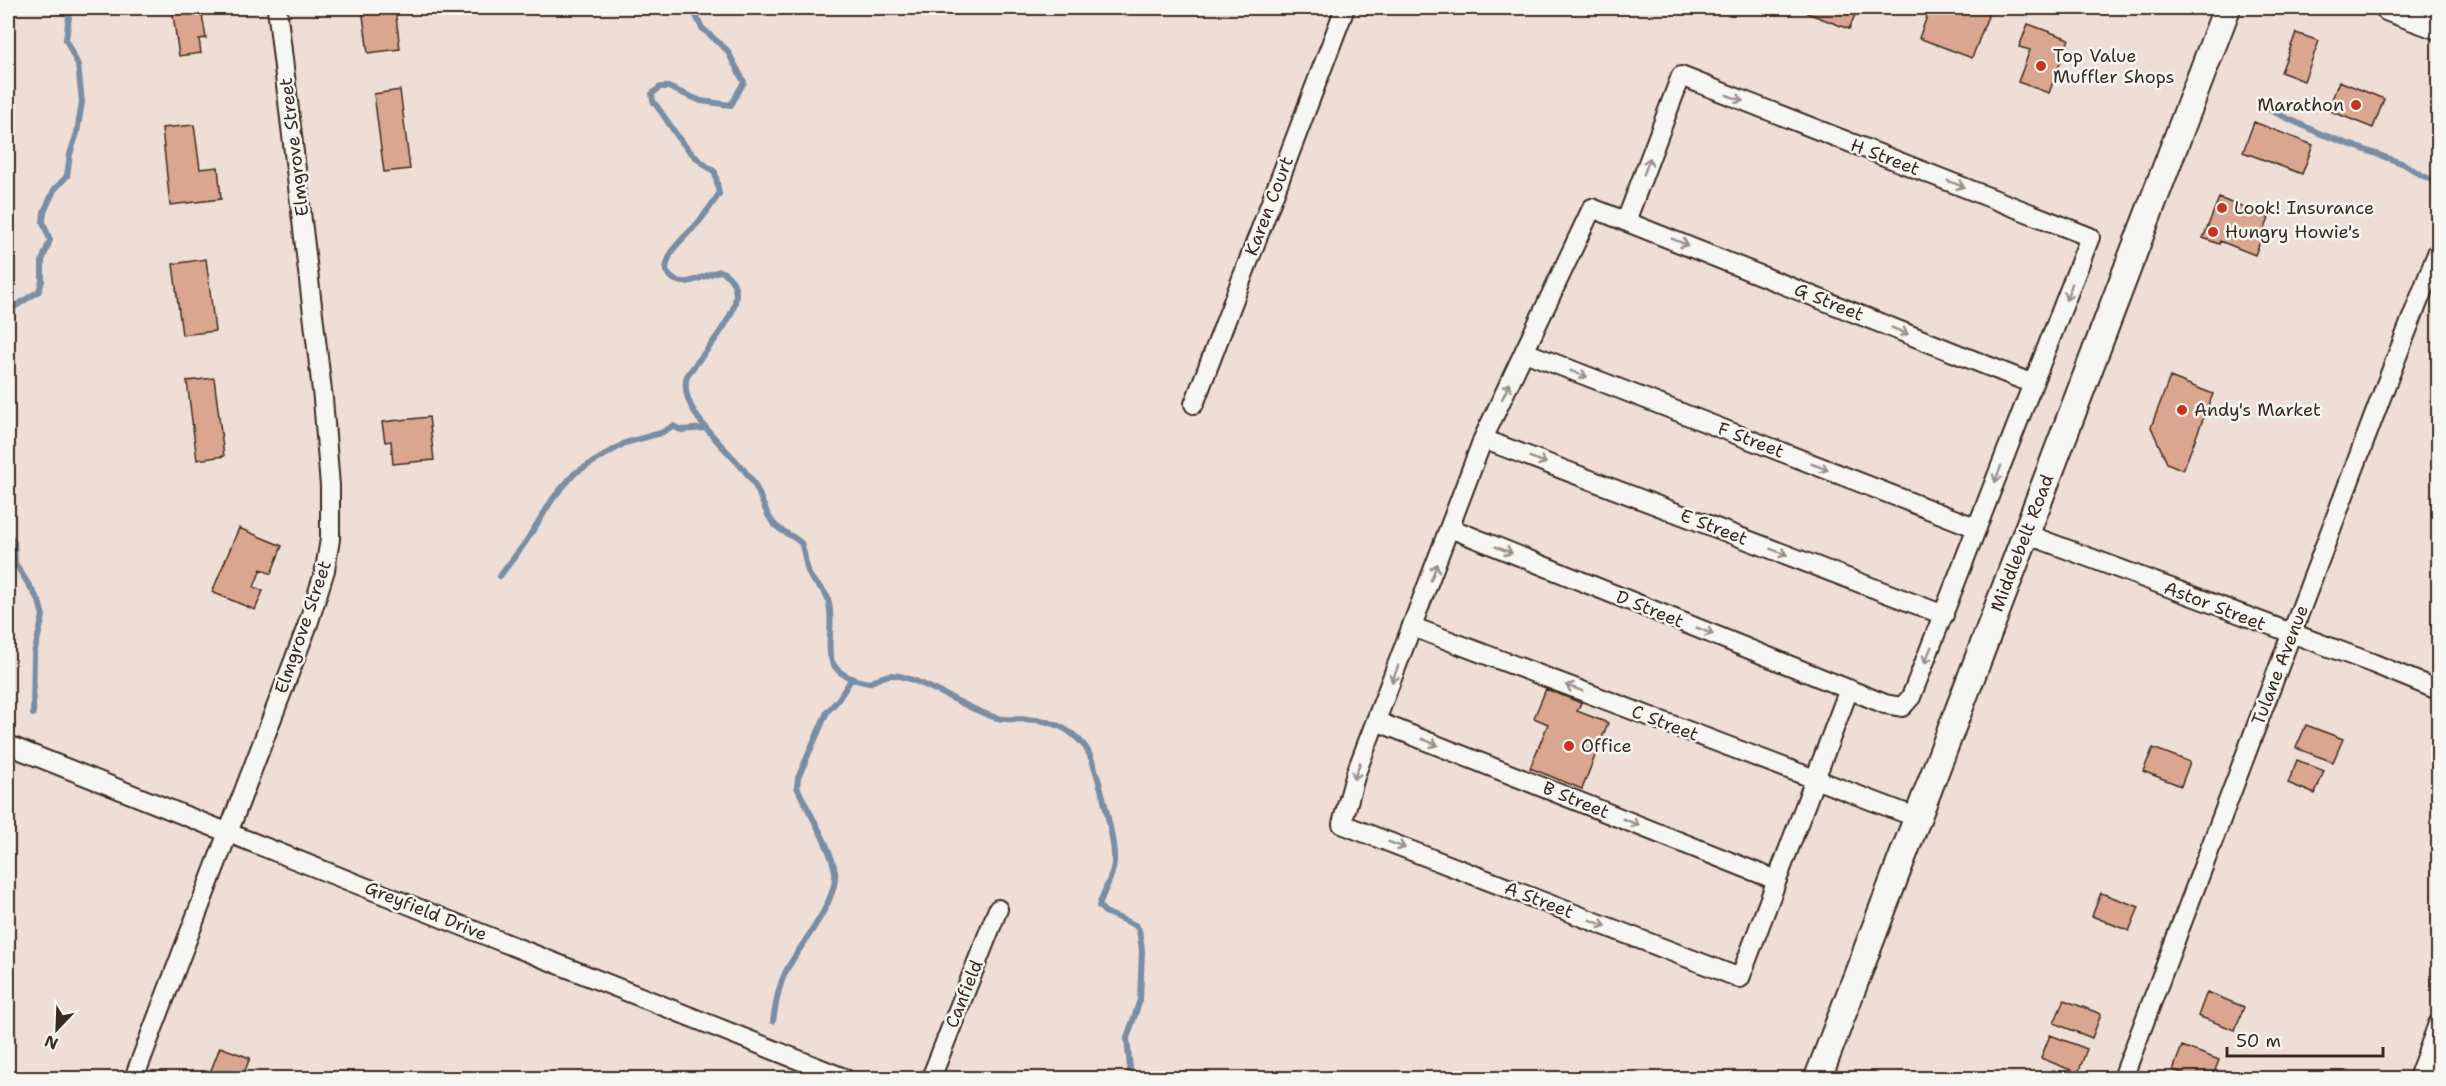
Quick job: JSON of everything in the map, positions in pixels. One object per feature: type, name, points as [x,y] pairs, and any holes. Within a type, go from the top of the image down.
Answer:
[{"type":"street","name":"Elmgrove Street","points":[[134,1078],[308,624],[325,570],[330,539],[330,486],[323,399],[278,8]]},
{"type":"street","name":"Karen Court","points":[[1194,404],[1345,8]]},
{"type":"street","name":"Middlebelt Road","points":[[1818,1078],[2227,8]]},
{"type":"street","points":[[2389,8],[2439,26]]},
{"type":"street","name":"H Street","points":[[1626,220],[1681,76],[2090,237],[2033,384]]},
{"type":"street","name":"G Street","points":[[1525,352],[1592,208],[2033,384]]},
{"type":"street","name":"Tulane Avenue","points":[[2123,1078],[2439,251]]},
{"type":"street","points":[[1376,721],[1484,439],[1525,352]]},
{"type":"street","name":"F Street","points":[[1525,352],[1977,528]]},
{"type":"street","points":[[1944,615],[2033,384]]},
{"type":"street","name":"E Street","points":[[1484,439],[1944,615]]},
{"type":"street","name":"D Street","points":[[1450,528],[1885,704],[1902,707],[1911,697],[1944,615]]},
{"type":"street","name":"Astor Street","points":[[2026,534],[2439,690]]},
{"type":"street","name":"C Street","points":[[1413,627],[1918,818]]},
{"type":"street","name":"A Street","points":[[1376,721],[1356,773],[1342,824],[1740,978],[1850,689]]},
{"type":"street","name":"B Street","points":[[1376,721],[1776,880]]},
{"type":"street","name":"Greyfield Drive","points":[[8,745],[844,1078]]},
{"type":"street","name":"Canfield","points":[[931,1078],[998,909]]},
{"type":"street","points":[[2418,1078],[2439,1024]]},
{"type":"building","points":[[172,8],[201,8],[206,38],[199,39],[201,53],[179,56]]},
{"type":"building","points":[[362,8],[395,8],[400,49],[368,53]]},
{"type":"building","points":[[1809,8],[1858,8],[1849,29],[1807,13]]},
{"type":"building","points":[[1930,8],[1991,8],[1972,58],[1919,38]]},
{"type":"building","name":"Top Value Muffler Shops","points":[[2028,24],[2069,39],[2049,93],[2018,82],[2030,50],[2019,47]]},
{"type":"building","points":[[2296,33],[2319,41],[2304,81],[2281,72]]},
{"type":"building","name":"Marathon","points":[[2339,81],[2384,99],[2373,128],[2328,110]]},
{"type":"building","points":[[400,90],[410,169],[384,172],[374,94]]},
{"type":"building","points":[[2254,122],[2313,145],[2302,174],[2243,152]]},
{"type":"building","points":[[194,125],[200,169],[218,167],[221,199],[170,205],[162,128]]},
{"type":"building","points":[[2219,198],[2269,218],[2255,255],[2220,241],[2219,244],[2203,238]]},
{"type":"building","points":[[206,259],[215,331],[182,335],[173,264]]},
{"type":"building","name":"Andy's Market","points":[[2170,377],[2213,394],[2183,470],[2167,463],[2151,427]]},
{"type":"building","points":[[214,378],[224,456],[197,460],[187,381]]},
{"type":"building","points":[[429,417],[434,460],[393,464],[391,441],[385,442],[382,422]]},
{"type":"building","points":[[239,528],[282,546],[271,574],[261,569],[254,587],[263,591],[255,610],[212,592]]},
{"type":"building","name":"Office","points":[[1546,689],[1581,703],[1577,711],[1608,723],[1582,789],[1530,768],[1548,724],[1534,718]]},
{"type":"building","points":[[2306,725],[2343,739],[2333,762],[2296,748]]},
{"type":"building","points":[[2153,748],[2190,762],[2181,786],[2143,771]]},
{"type":"building","points":[[2297,760],[2324,771],[2315,794],[2288,783]]},
{"type":"building","points":[[2101,893],[2139,907],[2129,931],[2092,916]]},
{"type":"building","points":[[2207,992],[2244,1007],[2235,1030],[2198,1016]]},
{"type":"building","points":[[2064,1000],[2101,1014],[2092,1038],[2054,1023]]},
{"type":"building","points":[[2050,1035],[2087,1049],[2078,1073],[2041,1058]]},
{"type":"building","points":[[2182,1046],[2219,1060],[2212,1078],[2197,1078],[2173,1070]]},
{"type":"building","points":[[220,1047],[250,1058],[242,1078],[208,1078]]},
{"type":"waterway","points":[[8,311],[39,291],[42,281],[42,261],[50,240],[43,222],[44,212],[54,190],[67,176],[70,154],[77,133],[82,102],[78,65],[66,40],[70,8]]},
{"type":"waterway","points":[[692,8],[702,28],[727,50],[744,82],[731,105],[701,101],[668,87],[660,87],[652,94],[653,101],[687,148],[715,172],[719,194],[673,251],[666,271],[672,278],[686,282],[721,271],[732,281],[736,294],[726,324],[687,376],[686,390],[690,403],[708,431],[751,479],[774,524],[801,543],[809,574],[828,599],[830,651],[832,662],[838,671],[850,678],[869,683],[890,675],[908,678],[993,717],[1042,721],[1059,726],[1072,734],[1086,748],[1100,787],[1114,853],[1112,874],[1099,906],[1105,912],[1135,925],[1139,930],[1142,950],[1140,1000],[1127,1038],[1131,1078]]},
{"type":"waterway","points":[[2259,101],[2272,111],[2321,134],[2404,164],[2438,182]]},
{"type":"waterway","points":[[500,576],[525,543],[554,497],[575,473],[625,443],[661,433],[673,426],[681,430],[706,428]]},
{"type":"waterway","points":[[8,533],[14,542],[15,563],[39,601],[43,616],[34,654],[33,714]]},
{"type":"waterway","points":[[773,1021],[783,977],[824,910],[834,884],[833,862],[797,787],[798,778],[827,712],[852,678]]},
{"type":"place","name":"Top Value Muffler Shops","points":[[2041,66]]},
{"type":"place","name":"Marathon","points":[[2356,105]]},
{"type":"place","name":"Look! Insurance","points":[[2222,208]]},
{"type":"place","name":"Hungry Howie's","points":[[2213,232]]},
{"type":"place","name":"Andy's Market","points":[[2182,410]]},
{"type":"place","name":"Office","points":[[1569,746]]}]
